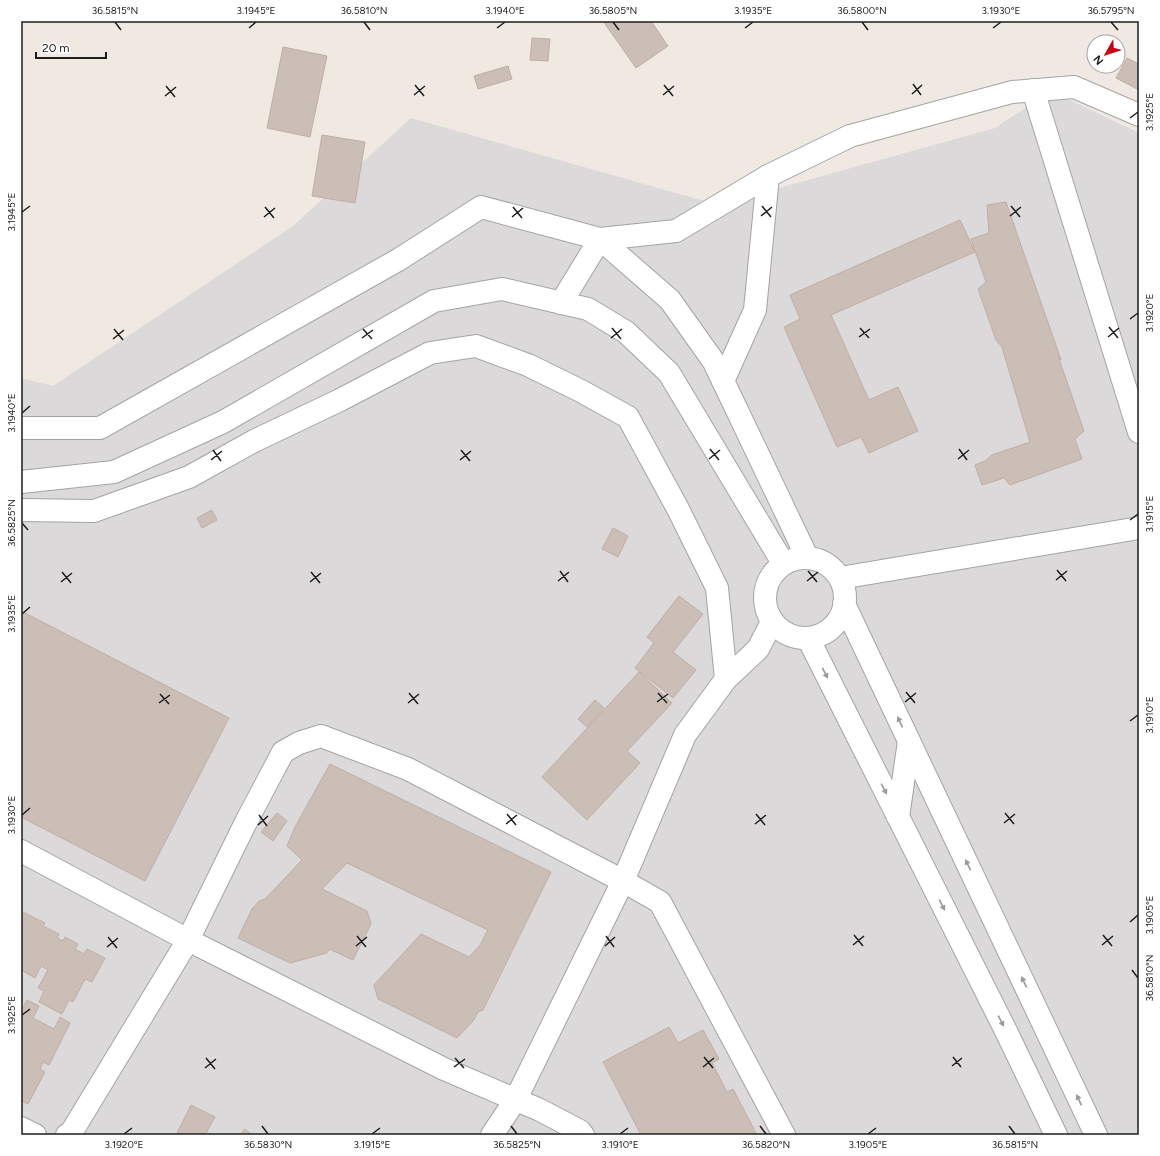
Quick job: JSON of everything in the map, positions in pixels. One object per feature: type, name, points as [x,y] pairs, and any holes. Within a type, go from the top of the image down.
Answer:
[{"type":"street","points":[[21,428],[100,428],[398,260],[482,207],[600,239],[676,230],[768,176],[850,136],[1012,92],[1074,87],[1139,115]]},
{"type":"street","points":[[1033,90],[1139,432]]},
{"type":"street","points":[[723,381],[755,310],[768,176]]},
{"type":"street","points":[[561,303],[600,239]]},
{"type":"street","points":[[600,239],[670,300],[714,362],[807,557]]},
{"type":"street","points":[[21,482],[114,472],[223,422],[434,300],[502,289],[588,309],[626,332],[669,373],[783,563]]},
{"type":"street","points":[[21,510],[94,512],[190,477],[254,441],[340,400],[430,353],[476,346],[528,364],[628,417],[678,509],[717,588],[726,679]]},
{"type":"street","points":[[840,578],[1139,528]]},
{"type":"street","points":[[807,557],[820,561],[831,568],[840,578],[844,591],[844,604],[840,617],[832,628],[821,635],[808,638],[794,637],[782,631],[772,622],[766,610],[764,597],[766,584],[774,572],[783,563],[795,558],[807,557]]},
{"type":"street","points":[[844,604],[1096,1135]]},
{"type":"street","points":[[492,1135],[516,1099],[623,881],[685,735],[726,679],[758,649],[772,622]]},
{"type":"street","points":[[808,638],[1056,1135]]},
{"type":"street","points":[[67,1135],[71,1133],[188,940],[246,822],[283,752],[299,743],[321,736],[408,770],[623,881],[660,902],[784,1135]]},
{"type":"street","points":[[898,817],[909,741]]},
{"type":"street","points":[[21,851],[188,940],[444,1069],[516,1099],[580,1131],[583,1135]]},
{"type":"street","points":[[21,1128],[36,1135]]},
{"type":"shaded area","points":[[1051,91],[1139,133],[1139,1135],[21,1135],[21,378],[53,386],[293,226],[411,118],[718,205],[995,128]]},
{"type":"building","points":[[603,21],[651,21],[668,46],[636,68]]},
{"type":"building","points":[[532,38],[550,39],[548,61],[530,60]]},
{"type":"building","points":[[283,47],[327,56],[310,137],[267,128]]},
{"type":"building","points":[[1127,58],[1139,64],[1139,90],[1116,78],[1118,74],[1126,74]]},
{"type":"building","points":[[508,66],[512,79],[478,89],[474,76]]},
{"type":"building","points":[[322,135],[365,142],[355,203],[312,196]]},
{"type":"building","points":[[1006,202],[1084,431],[1075,439],[1082,459],[1010,485],[1004,478],[982,485],[975,465],[985,461],[992,455],[1030,442],[1002,347],[996,340],[978,289],[986,282],[971,239],[989,233],[987,205]]},
{"type":"building","points":[[960,220],[975,252],[831,315],[869,400],[898,387],[918,431],[869,453],[861,437],[837,447],[784,327],[800,319],[790,295]]},
{"type":"building","points":[[212,510],[217,520],[202,528],[197,518]]},
{"type":"building","points":[[613,528],[628,536],[618,557],[602,549]]},
{"type":"building","points":[[679,596],[703,614],[673,652],[696,670],[673,698],[635,668],[654,643],[647,637]]},
{"type":"building","points":[[21,611],[229,718],[145,881],[21,817]]},
{"type":"building","points":[[639,672],[672,703],[627,751],[640,763],[587,820],[542,777]]},
{"type":"building","points":[[595,700],[604,708],[587,727],[578,719]]},
{"type":"building","points":[[330,764],[551,872],[483,1010],[478,1012],[473,1021],[457,1038],[378,999],[374,985],[421,934],[469,957],[480,945],[488,930],[347,863],[322,889],[367,911],[371,924],[353,960],[329,949],[327,953],[290,963],[238,938],[252,909],[259,901],[265,899],[302,860],[287,846],[295,827]]},
{"type":"building","points":[[277,813],[287,821],[273,841],[261,832]]},
{"type":"building","points":[[21,911],[45,923],[43,926],[59,934],[57,938],[63,941],[65,937],[78,944],[75,949],[84,954],[87,949],[105,958],[92,982],[85,979],[73,1002],[69,1000],[62,1014],[39,1002],[44,991],[38,988],[48,970],[41,966],[35,978],[21,970]]},
{"type":"building","points":[[27,1000],[39,1006],[33,1018],[54,1029],[60,1017],[70,1023],[49,1065],[43,1062],[40,1069],[45,1072],[28,1104],[21,1101],[21,1011]]},
{"type":"building","points":[[669,1027],[678,1043],[703,1030],[719,1059],[712,1063],[727,1092],[733,1089],[757,1135],[641,1135],[603,1062]]},
{"type":"building","points":[[191,1105],[215,1117],[205,1135],[181,1135],[177,1133]]},
{"type":"building","points":[[245,1129],[252,1135],[240,1135]]}]
